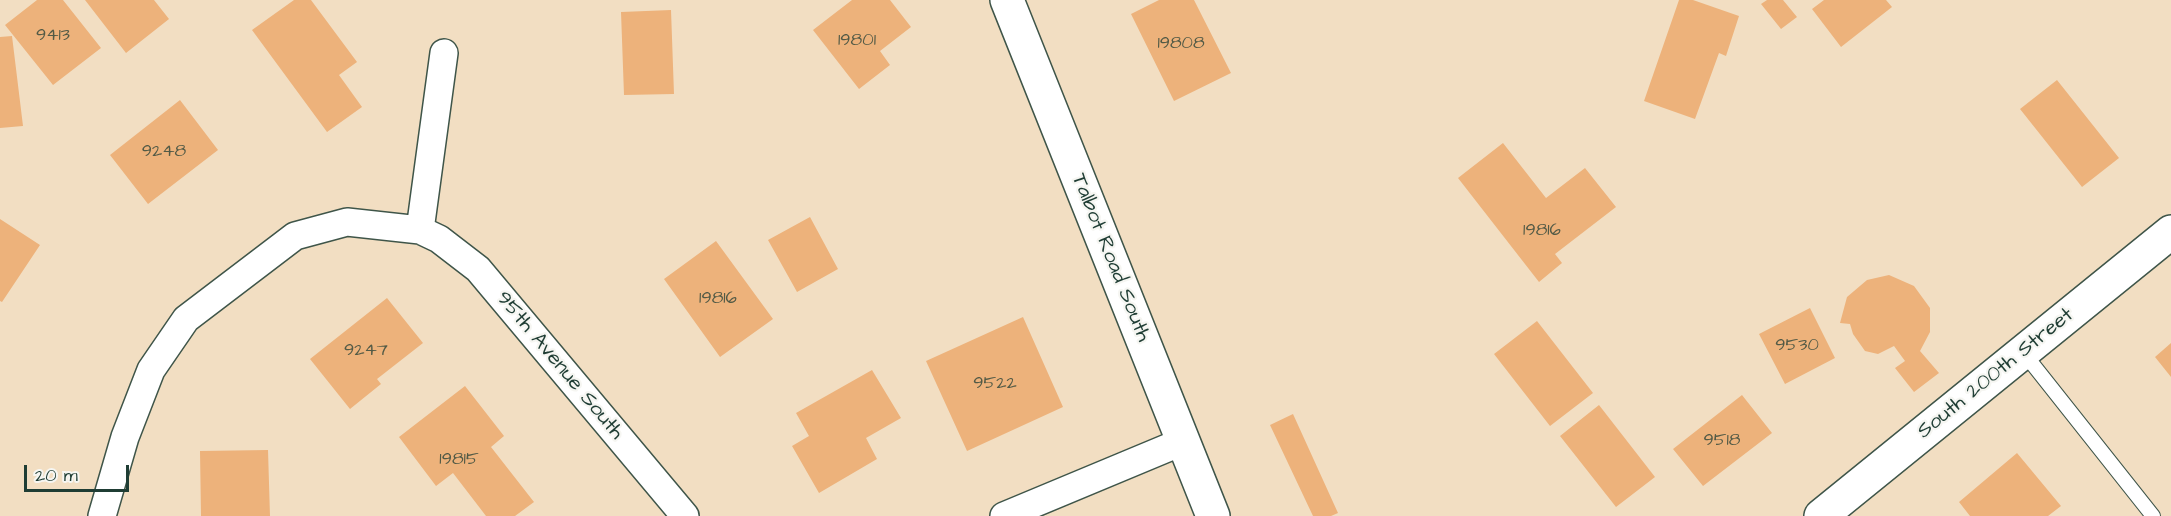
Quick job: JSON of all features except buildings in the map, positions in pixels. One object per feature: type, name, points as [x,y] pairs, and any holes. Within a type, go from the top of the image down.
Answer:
[{"type":"street","name":"Talbot Road South","points":[[1007,0],[1213,516]]},
{"type":"street","points":[[102,516],[125,437],[151,370],[186,319],[295,236],[347,222],[420,230],[444,53]]},
{"type":"street","name":"95th Avenue South","points":[[420,230],[439,239],[478,269],[685,516]]},
{"type":"street","name":"South 200th Street","points":[[1821,516],[2171,232]]},
{"type":"street","points":[[1004,516],[1184,441]]},
{"type":"lane","points":[[2023,352],[2153,516]]}]
